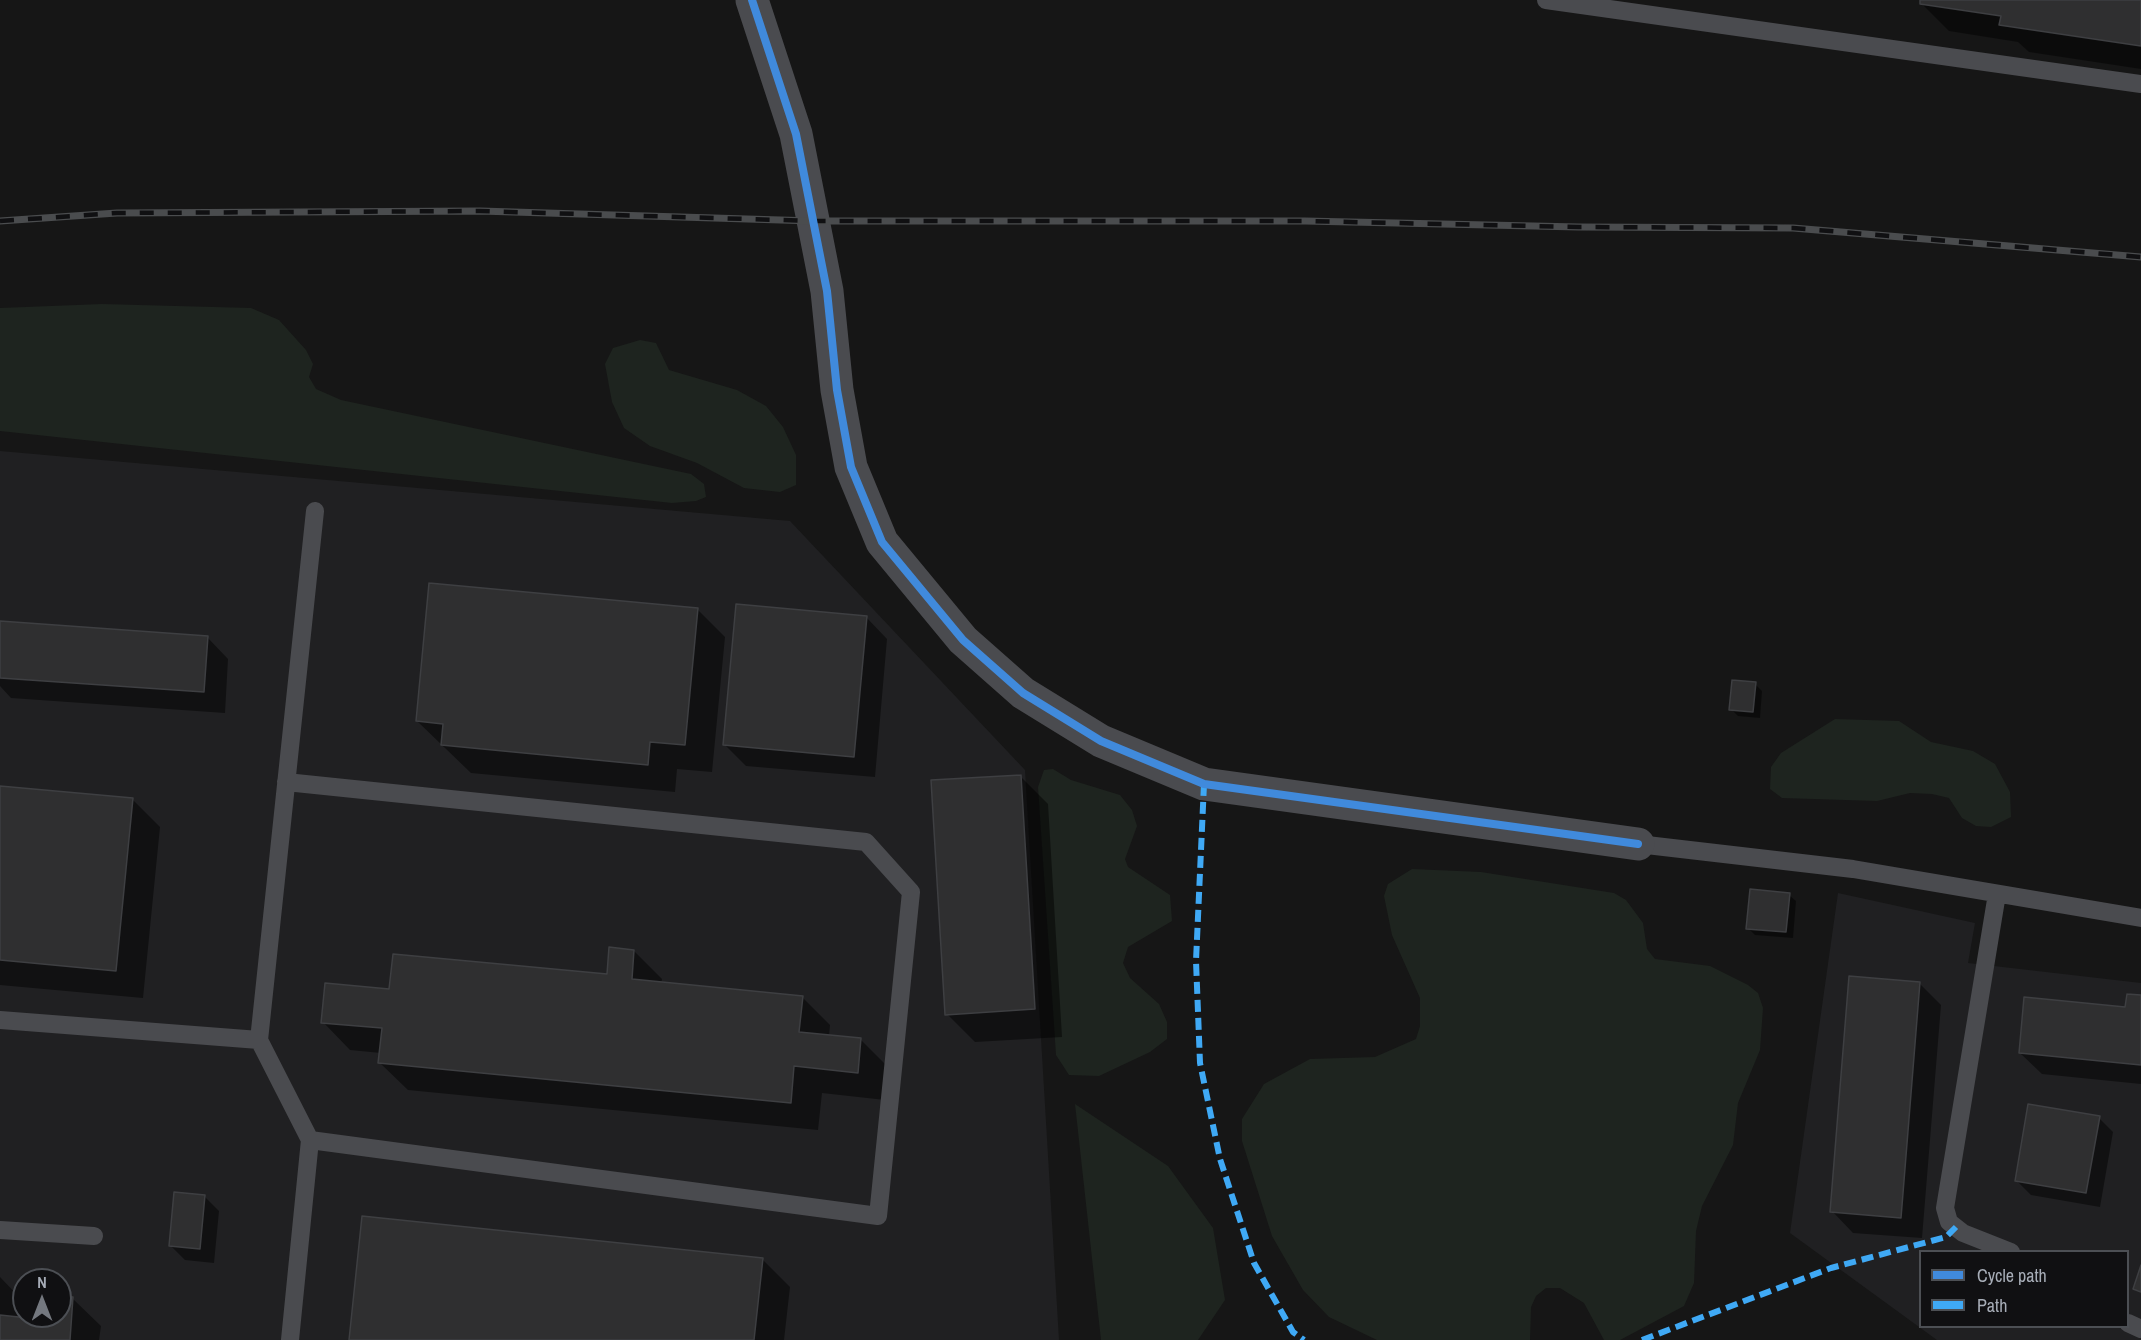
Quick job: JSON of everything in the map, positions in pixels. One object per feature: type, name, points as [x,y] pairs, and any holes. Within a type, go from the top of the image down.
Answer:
[{"type":"street","points":[[752,0],[796,134],[827,291],[837,390],[851,467],[882,542],[963,640],[1023,693],[1101,741],[1204,784],[1638,844]]},
{"type":"lane","points":[[1546,0],[2141,84]]},
{"type":"lane","points":[[290,1340],[310,1140],[259,1040],[315,511]]},
{"type":"lane","points":[[286,782],[866,842],[911,892],[878,1216],[310,1140]]},
{"type":"lane","points":[[1638,844],[1852,869],[2141,918]]},
{"type":"lane","points":[[1997,894],[1945,1208],[1949,1222],[1962,1233],[2008,1250]]},
{"type":"lane","points":[[0,1020],[259,1040]]},
{"type":"lane","points":[[0,1230],[94,1236]]},
{"type":"shaded area","points":[[102,304],[251,308],[279,320],[306,350],[313,364],[309,377],[316,389],[341,400],[691,474],[704,484],[706,497],[696,501],[672,503],[0,431],[0,308]]},
{"type":"shaded area","points":[[640,340],[656,343],[669,370],[737,390],[766,406],[783,427],[796,455],[796,485],[780,492],[744,488],[697,463],[650,446],[624,428],[612,402],[605,364],[613,348]]},
{"type":"shaded area","points":[[0,451],[790,521],[1025,770],[1059,1340],[0,1340]]},
{"type":"shaded area","points":[[1835,719],[1899,721],[1931,742],[1973,751],[1995,764],[2010,792],[2011,817],[1991,827],[1976,826],[1962,818],[1949,798],[1932,794],[1910,793],[1877,801],[1782,798],[1770,789],[1771,767],[1781,753]]},
{"type":"shaded area","points":[[1053,769],[1071,780],[1120,795],[1132,810],[1137,826],[1125,859],[1128,867],[1170,895],[1172,921],[1128,947],[1123,963],[1130,978],[1159,1004],[1167,1022],[1167,1039],[1150,1052],[1099,1076],[1069,1075],[1056,1055],[1038,787],[1044,770]]},
{"type":"shaded area","points":[[1412,869],[1481,872],[1614,893],[1626,900],[1643,923],[1647,949],[1655,959],[1710,966],[1748,985],[1758,993],[1763,1008],[1760,1050],[1738,1103],[1733,1145],[1702,1206],[1696,1231],[1694,1283],[1684,1306],[1620,1340],[1604,1340],[1584,1303],[1560,1288],[1546,1288],[1536,1296],[1531,1307],[1530,1340],[1377,1340],[1329,1317],[1303,1290],[1272,1236],[1242,1141],[1242,1119],[1264,1084],[1310,1059],[1375,1057],[1416,1039],[1420,1026],[1420,998],[1392,935],[1384,896],[1388,884]]},
{"type":"shaded area","points":[[1838,893],[1975,923],[1968,963],[2141,983],[2141,1340],[1937,1340],[1921,1328],[2129,1328],[2129,1250],[1919,1250],[1919,1327],[1790,1233]]},
{"type":"shaded area","points":[[1075,1104],[1168,1166],[1213,1228],[1225,1300],[1198,1340],[1101,1340]]},
{"type":"building","points":[[1920,0],[2141,0],[2141,46],[1999,25],[2001,16],[1920,4]]},
{"type":"building","points":[[429,583],[698,608],[685,745],[650,742],[648,765],[441,745],[443,724],[416,721]]},
{"type":"building","points":[[736,604],[867,616],[854,757],[723,745]]},
{"type":"building","points":[[0,621],[208,636],[204,692],[0,678]]},
{"type":"building","points":[[1732,680],[1756,682],[1753,712],[1729,710]]},
{"type":"building","points":[[1021,775],[1035,1009],[945,1015],[931,780]]},
{"type":"building","points":[[0,786],[133,798],[116,971],[0,960]]},
{"type":"building","points":[[1750,889],[1790,893],[1786,932],[1746,929]]},
{"type":"building","points":[[609,947],[634,950],[632,979],[803,996],[799,1032],[861,1038],[858,1073],[794,1066],[791,1103],[378,1063],[382,1028],[321,1023],[325,983],[389,989],[393,954],[607,974]]},
{"type":"building","points":[[1849,976],[1920,982],[1901,1218],[1830,1212]]},
{"type":"building","points":[[2127,994],[2141,995],[2141,1065],[2019,1053],[2024,997],[2125,1007]]},
{"type":"building","points":[[2028,1104],[2100,1116],[2086,1193],[2015,1181]]},
{"type":"building","points":[[174,1192],[205,1195],[200,1249],[169,1246]]},
{"type":"building","points":[[362,1216],[763,1258],[754,1340],[349,1340]]},
{"type":"building","points":[[2141,1265],[2141,1292],[2133,1289]]},
{"type":"building","points":[[0,1315],[12,1316],[12,1328],[71,1328],[70,1340],[0,1340]]},
{"type":"railway","points":[[0,221],[117,213],[480,211],[814,221],[1305,221],[1579,227],[1793,228],[2141,257]]},
{"type":"marked path","points":[[1204,784],[1196,961],[1200,1063],[1220,1159],[1254,1263],[1293,1332],[1304,1340]]},
{"type":"marked path","points":[[1642,1340],[1831,1268],[1946,1237],[1956,1227]]},
{"type":"cycle path","points":[[752,0],[796,134],[827,291],[837,390],[851,467],[882,542],[963,640],[1023,693],[1101,741],[1204,784],[1638,844]]}]
